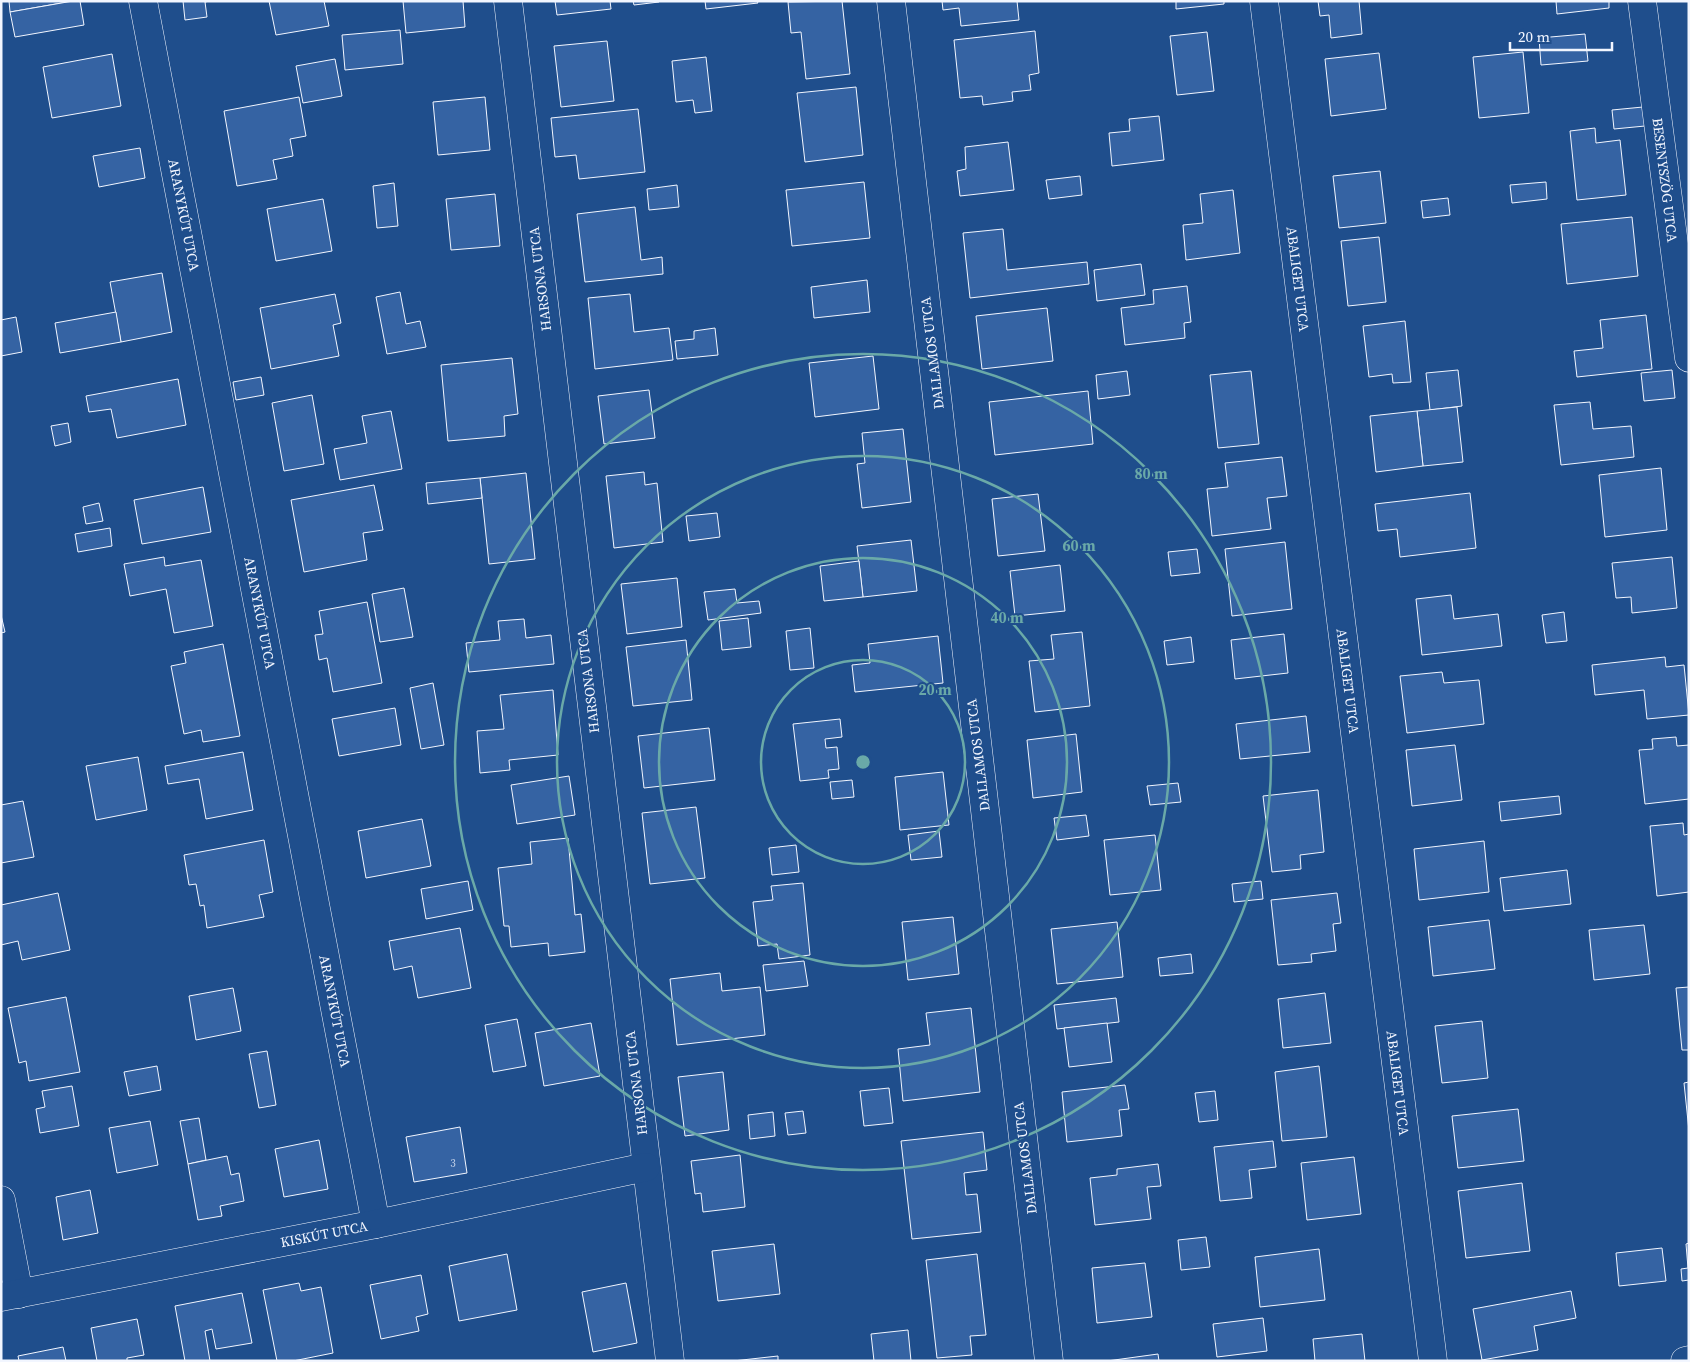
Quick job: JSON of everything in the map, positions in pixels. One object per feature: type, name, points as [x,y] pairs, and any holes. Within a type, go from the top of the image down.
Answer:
[{"type":"street","name":"ARANYKÚT UTCA","points":[[143,1],[376,1224]]},
{"type":"street","name":"HARSONA UTCA","points":[[508,1],[670,1361]]},
{"type":"street","name":"DALLAMOS UTCA","points":[[891,1],[1049,1361]]},
{"type":"street","name":"ABALIGET UTCA","points":[[1264,1],[1433,1361]]},
{"type":"street","name":"BESENYSZÖG UTCA","points":[[1642,1],[1689,358]]},
{"type":"street","name":"KISKÚT UTCA","points":[[10,1296],[376,1224],[646,1167]]},
{"type":"street","points":[[1,1200],[10,1296]]},
{"type":"building","points":[[9,1],[73,1],[10,12]]},
{"type":"building","points":[[80,1],[84,25],[15,37],[10,12]]},
{"type":"building","points":[[183,1],[210,1],[205,2],[207,17],[185,20]]},
{"type":"building","points":[[269,1],[324,1],[329,26],[276,35]]},
{"type":"building","points":[[403,1],[463,1],[465,27],[406,33]]},
{"type":"building","points":[[555,1],[610,1],[611,9],[557,15]]},
{"type":"building","points":[[633,1],[659,1],[659,2],[634,5]]},
{"type":"building","points":[[705,1],[757,1],[758,3],[706,9]]},
{"type":"building","points":[[842,1],[850,74],[806,79],[801,32],[791,33],[788,2]]},
{"type":"building","points":[[942,1],[1017,1],[1019,20],[961,26],[959,8],[943,10]]},
{"type":"building","points":[[1176,1],[1224,1],[1224,4],[1176,9]]},
{"type":"building","points":[[1318,1],[1359,1],[1362,34],[1331,38],[1329,15],[1320,16]]},
{"type":"building","points":[[1556,1],[1609,1],[1609,8],[1557,14]]},
{"type":"building","points":[[400,30],[403,64],[345,70],[342,35]]},
{"type":"building","points":[[1035,31],[1039,73],[1029,75],[1031,90],[1012,92],[1013,101],[983,105],[982,96],[960,98],[954,40]]},
{"type":"building","points":[[1207,32],[1214,91],[1177,95],[1170,36]]},
{"type":"building","points":[[1585,34],[1588,61],[1541,65],[1539,38]]},
{"type":"building","points":[[607,41],[614,101],[561,107],[554,46]]},
{"type":"building","points":[[1523,52],[1529,113],[1479,118],[1473,57]]},
{"type":"building","points":[[1379,53],[1386,109],[1331,116],[1325,59]]},
{"type":"building","points":[[112,54],[121,106],[52,118],[43,67]]},
{"type":"building","points":[[706,57],[712,111],[695,113],[693,100],[676,102],[672,61]]},
{"type":"building","points":[[335,59],[342,96],[303,103],[296,66]]},
{"type":"building","points":[[856,87],[863,155],[805,162],[797,93]]},
{"type":"building","points":[[299,97],[306,136],[290,139],[293,156],[273,160],[277,179],[237,186],[224,111]]},
{"type":"building","points":[[485,97],[490,150],[438,155],[433,102]]},
{"type":"building","points":[[1643,107],[1645,126],[1614,129],[1612,110]]},
{"type":"building","points":[[638,109],[645,172],[579,179],[576,155],[555,157],[551,118]]},
{"type":"building","points":[[1159,116],[1164,160],[1112,166],[1109,133],[1130,131],[1129,119]]},
{"type":"building","points":[[1595,128],[1596,143],[1620,140],[1626,195],[1577,200],[1570,131]]},
{"type":"building","points":[[1008,142],[1014,190],[960,196],[957,171],[966,169],[965,147]]},
{"type":"building","points":[[140,148],[145,178],[99,187],[93,156]]},
{"type":"building","points":[[1380,171],[1386,223],[1339,228],[1333,176]]},
{"type":"building","points":[[1080,176],[1082,195],[1049,199],[1046,180]]},
{"type":"building","points":[[864,182],[870,238],[792,246],[786,190]]},
{"type":"building","points":[[1546,182],[1547,199],[1512,203],[1510,185]]},
{"type":"building","points":[[394,183],[398,226],[377,228],[373,186]]},
{"type":"building","points":[[677,185],[679,207],[649,210],[647,189]]},
{"type":"building","points":[[1233,190],[1240,253],[1186,260],[1183,225],[1203,223],[1200,194]]},
{"type":"building","points":[[495,194],[500,246],[451,250],[446,199]]},
{"type":"building","points":[[1448,198],[1450,215],[1423,218],[1421,201]]},
{"type":"building","points":[[323,199],[332,251],[276,261],[267,209]]},
{"type":"building","points":[[635,207],[641,260],[662,257],[663,274],[585,282],[577,214]]},
{"type":"building","points":[[1632,217],[1638,276],[1567,284],[1561,224]]},
{"type":"building","points":[[1003,229],[1007,270],[1087,262],[1089,284],[970,298],[963,233]]},
{"type":"building","points":[[1379,237],[1386,302],[1348,306],[1341,241]]},
{"type":"building","points":[[1141,264],[1145,295],[1097,301],[1094,270]]},
{"type":"building","points":[[162,273],[172,332],[121,342],[110,282]]},
{"type":"building","points":[[867,280],[870,312],[814,318],[811,287]]},
{"type":"building","points":[[1187,286],[1191,322],[1184,323],[1185,338],[1125,345],[1121,308],[1154,304],[1153,290]]},
{"type":"building","points":[[400,292],[406,324],[420,321],[426,347],[387,354],[376,297]]},
{"type":"building","points":[[335,294],[341,323],[333,325],[339,356],[271,369],[260,308]]},
{"type":"building","points":[[630,294],[634,332],[669,328],[673,360],[595,369],[588,298]]},
{"type":"building","points":[[1047,308],[1053,361],[982,369],[976,316]]},
{"type":"building","points":[[116,312],[121,342],[60,353],[55,323]]},
{"type":"building","points":[[1646,315],[1652,369],[1577,377],[1574,351],[1603,348],[1600,320]]},
{"type":"building","points":[[16,317],[22,352],[1,356],[1,320]]},
{"type":"building","points":[[1405,321],[1411,382],[1393,383],[1392,374],[1369,377],[1363,326]]},
{"type":"building","points":[[715,328],[718,355],[677,359],[675,341],[694,339],[694,331]]},
{"type":"building","points":[[873,356],[879,409],[815,417],[809,363]]},
{"type":"building","points":[[512,358],[518,414],[504,416],[505,436],[448,441],[441,365]]},
{"type":"building","points":[[1458,370],[1462,406],[1430,410],[1426,373]]},
{"type":"building","points":[[1672,370],[1675,398],[1644,401],[1641,373]]},
{"type":"building","points":[[1127,371],[1130,395],[1098,399],[1096,375]]},
{"type":"building","points":[[1251,371],[1259,444],[1218,448],[1210,375]]},
{"type":"building","points":[[261,377],[264,395],[236,400],[233,382]]},
{"type":"building","points":[[178,379],[186,425],[117,438],[111,409],[89,412],[86,396]]},
{"type":"building","points":[[649,390],[655,438],[604,444],[598,396]]},
{"type":"building","points":[[1088,391],[1093,444],[995,455],[989,402]]},
{"type":"building","points":[[312,395],[324,464],[284,471],[272,403]]},
{"type":"building","points":[[1590,402],[1593,429],[1631,426],[1634,457],[1561,465],[1554,405]]},
{"type":"building","points":[[1457,407],[1463,462],[1423,466],[1417,411]]},
{"type":"building","points":[[391,411],[402,469],[340,480],[334,449],[367,443],[362,416]]},
{"type":"building","points":[[1417,411],[1423,466],[1376,472],[1370,416]]},
{"type":"building","points":[[68,423],[71,442],[55,446],[51,426]]},
{"type":"building","points":[[903,429],[911,502],[862,508],[857,464],[865,463],[862,433]]},
{"type":"building","points":[[1282,457],[1287,496],[1267,498],[1271,529],[1212,536],[1207,489],[1228,487],[1225,463]]},
{"type":"building","points":[[1661,468],[1667,530],[1605,537],[1599,475]]},
{"type":"building","points":[[644,472],[645,485],[657,483],[663,542],[614,548],[606,476]]},
{"type":"building","points":[[526,473],[535,559],[489,564],[480,478]]},
{"type":"building","points":[[480,478],[482,498],[428,504],[426,483]]},
{"type":"building","points":[[374,485],[383,530],[363,533],[367,560],[304,572],[291,500]]},
{"type":"building","points":[[203,487],[211,532],[142,544],[134,500]]},
{"type":"building","points":[[1470,493],[1476,548],[1400,557],[1397,529],[1378,531],[1375,504]]},
{"type":"building","points":[[1038,494],[1045,551],[998,556],[992,499]]},
{"type":"building","points":[[99,503],[103,521],[86,524],[83,507]]},
{"type":"building","points":[[717,513],[720,537],[689,541],[686,516]]},
{"type":"building","points":[[110,528],[112,546],[78,552],[75,534]]},
{"type":"building","points":[[911,540],[917,591],[863,597],[857,546]]},
{"type":"building","points":[[1285,542],[1292,609],[1232,616],[1225,549]]},
{"type":"building","points":[[1197,549],[1200,573],[1171,576],[1168,552]]},
{"type":"building","points":[[164,557],[165,566],[201,560],[213,626],[174,633],[166,589],[130,596],[124,564]]},
{"type":"building","points":[[1672,557],[1677,608],[1632,613],[1631,597],[1616,598],[1612,563]]},
{"type":"building","points":[[859,561],[863,597],[824,601],[820,566]]},
{"type":"building","points":[[1060,565],[1065,611],[1015,616],[1010,571]]},
{"type":"building","points":[[677,578],[682,627],[627,634],[621,584]]},
{"type":"building","points":[[404,588],[413,637],[380,642],[372,594]]},
{"type":"building","points":[[735,589],[737,603],[759,601],[761,613],[708,620],[704,592]]},
{"type":"building","points":[[1451,595],[1454,619],[1498,614],[1502,646],[1422,655],[1416,599]]},
{"type":"building","points":[[367,602],[382,683],[333,692],[327,658],[319,660],[315,635],[323,634],[319,611]]},
{"type":"building","points":[[1564,612],[1567,641],[1546,643],[1542,615]]},
{"type":"building","points":[[1,615],[5,632],[1,633]]},
{"type":"building","points":[[748,618],[751,647],[722,650],[719,621]]},
{"type":"building","points":[[524,619],[526,638],[551,635],[554,664],[469,672],[466,643],[500,640],[498,621]]},
{"type":"building","points":[[810,628],[814,668],[790,670],[786,631]]},
{"type":"building","points":[[1082,632],[1090,706],[1035,712],[1029,661],[1054,659],[1051,635]]},
{"type":"building","points":[[1284,634],[1288,673],[1235,679],[1231,640]]},
{"type":"building","points":[[938,636],[943,683],[855,692],[852,665],[870,663],[868,644]]},
{"type":"building","points":[[1191,637],[1194,662],[1167,665],[1164,641]]},
{"type":"building","points":[[686,640],[692,700],[633,706],[626,647]]},
{"type":"building","points":[[223,644],[240,736],[203,742],[201,730],[184,734],[171,666],[186,663],[184,652]]},
{"type":"building","points":[[1665,657],[1666,667],[1684,665],[1689,715],[1647,719],[1644,690],[1595,695],[1592,665]]},
{"type":"building","points":[[1442,672],[1444,683],[1479,680],[1484,724],[1407,733],[1400,676]]},
{"type":"building","points":[[433,683],[444,745],[421,749],[410,688]]},
{"type":"building","points":[[553,690],[558,755],[509,760],[510,770],[480,773],[477,731],[504,729],[500,695]]},
{"type":"building","points":[[395,708],[401,745],[339,756],[332,719]]},
{"type":"building","points":[[1306,716],[1310,752],[1240,759],[1236,724]]},
{"type":"building","points":[[840,719],[842,737],[825,739],[826,748],[837,747],[839,769],[828,770],[829,778],[800,781],[793,724]]},
{"type":"building","points":[[709,728],[715,780],[644,788],[638,736]]},
{"type":"building","points":[[1076,734],[1082,792],[1033,798],[1027,740]]},
{"type":"building","points":[[1676,737],[1677,746],[1689,745],[1689,799],[1645,804],[1639,750],[1653,749],[1652,739]]},
{"type":"building","points":[[1455,745],[1462,800],[1412,806],[1406,750]]},
{"type":"building","points":[[243,752],[253,810],[206,819],[199,779],[168,784],[165,766]]},
{"type":"building","points":[[138,757],[147,810],[96,820],[86,766]]},
{"type":"building","points":[[943,772],[949,825],[900,830],[895,777]]},
{"type":"building","points":[[569,776],[575,815],[517,824],[511,785]]},
{"type":"building","points":[[852,780],[854,797],[832,799],[830,782]]},
{"type":"building","points":[[1178,783],[1181,802],[1150,805],[1147,786]]},
{"type":"building","points":[[1318,790],[1324,852],[1300,855],[1301,869],[1272,872],[1263,796]]},
{"type":"building","points":[[1559,796],[1561,814],[1501,821],[1499,802]]},
{"type":"building","points":[[23,801],[34,857],[1,863],[1,805]]},
{"type":"building","points":[[696,807],[705,878],[650,884],[642,813]]},
{"type":"building","points":[[1086,815],[1089,836],[1057,840],[1054,818]]},
{"type":"building","points":[[422,819],[431,866],[366,878],[358,831]]},
{"type":"building","points":[[1683,823],[1684,835],[1689,834],[1689,892],[1657,896],[1650,826]]},
{"type":"building","points":[[939,831],[942,857],[911,860],[908,835]]},
{"type":"building","points":[[1155,835],[1161,890],[1110,895],[1104,840]]},
{"type":"building","points":[[568,838],[575,915],[581,914],[585,952],[549,956],[548,943],[511,947],[509,926],[504,926],[498,868],[532,864],[530,842]]},
{"type":"building","points":[[264,840],[273,892],[259,895],[264,917],[207,928],[204,905],[200,906],[196,884],[189,885],[184,855]]},
{"type":"building","points":[[1484,841],[1489,892],[1419,900],[1414,849]]},
{"type":"building","points":[[796,845],[799,872],[772,875],[769,848]]},
{"type":"building","points":[[1567,870],[1571,904],[1504,911],[1500,878]]},
{"type":"building","points":[[468,881],[473,910],[426,919],[421,889]]},
{"type":"building","points":[[1261,881],[1263,899],[1234,902],[1232,884]]},
{"type":"building","points":[[803,883],[810,955],[779,959],[777,944],[758,946],[753,902],[773,900],[771,886]]},
{"type":"building","points":[[58,893],[70,950],[22,960],[18,941],[1,945],[1,905]]},
{"type":"building","points":[[1337,893],[1341,923],[1333,924],[1336,951],[1311,954],[1312,962],[1278,965],[1271,900]]},
{"type":"building","points":[[953,917],[959,974],[908,980],[902,922]]},
{"type":"building","points":[[1489,920],[1495,969],[1433,976],[1428,927]]},
{"type":"building","points":[[1117,922],[1123,977],[1057,984],[1051,929]]},
{"type":"building","points":[[1644,925],[1650,974],[1594,980],[1589,930]]},
{"type":"building","points":[[460,928],[471,988],[418,998],[412,966],[394,970],[389,941]]},
{"type":"building","points":[[1191,954],[1193,973],[1160,976],[1158,958]]},
{"type":"building","points":[[804,961],[808,986],[766,991],[763,965]]},
{"type":"building","points":[[720,973],[722,991],[760,987],[765,1035],[677,1045],[670,979]]},
{"type":"building","points":[[1689,987],[1689,1050],[1682,1050],[1676,988]]},
{"type":"building","points":[[233,988],[241,1031],[196,1040],[189,996]]},
{"type":"building","points":[[1325,993],[1331,1043],[1283,1048],[1278,999]]},
{"type":"building","points":[[66,997],[80,1072],[29,1081],[26,1061],[19,1063],[8,1008]]},
{"type":"building","points":[[1116,998],[1119,1022],[1057,1029],[1054,1005]]},
{"type":"building","points":[[971,1008],[980,1092],[903,1101],[898,1049],[930,1045],[926,1013]]},
{"type":"building","points":[[517,1019],[526,1066],[493,1072],[485,1025]]},
{"type":"building","points":[[1482,1021],[1488,1078],[1442,1083],[1435,1026]]},
{"type":"building","points":[[591,1023],[600,1076],[544,1086],[535,1033]]},
{"type":"building","points":[[1107,1023],[1112,1062],[1069,1067],[1064,1028]]},
{"type":"building","points":[[267,1051],[276,1105],[259,1108],[249,1054]]},
{"type":"building","points":[[157,1066],[161,1090],[129,1096],[124,1072]]},
{"type":"building","points":[[1319,1066],[1327,1137],[1282,1141],[1275,1072]]},
{"type":"building","points":[[723,1072],[729,1130],[685,1136],[678,1077]]},
{"type":"building","points":[[1689,1082],[1689,1131],[1684,1083]]},
{"type":"building","points":[[1125,1085],[1129,1109],[1119,1110],[1122,1136],[1067,1142],[1062,1092]]},
{"type":"building","points":[[72,1086],[79,1126],[40,1133],[36,1109],[45,1107],[42,1091]]},
{"type":"building","points":[[889,1088],[893,1123],[864,1126],[860,1091]]},
{"type":"building","points":[[1215,1091],[1218,1120],[1199,1122],[1195,1093]]},
{"type":"building","points":[[1518,1109],[1524,1161],[1458,1168],[1452,1116]]},
{"type":"building","points":[[803,1111],[806,1133],[788,1135],[785,1113]]},
{"type":"building","points":[[773,1112],[775,1136],[750,1139],[748,1115]]},
{"type":"building","points":[[199,1118],[206,1160],[188,1164],[180,1121]]},
{"type":"building","points":[[150,1121],[158,1165],[117,1173],[109,1128]]},
{"type":"building","points":[[460,1127],[467,1173],[414,1182],[406,1137]]},
{"type":"building","points":[[983,1132],[987,1170],[964,1173],[966,1195],[977,1194],[981,1232],[912,1239],[901,1141]]},
{"type":"building","points":[[319,1140],[328,1189],[284,1197],[275,1149]]},
{"type":"building","points":[[1273,1141],[1276,1167],[1249,1170],[1252,1198],[1220,1201],[1214,1147]]},
{"type":"building","points":[[740,1155],[745,1207],[703,1212],[701,1193],[695,1194],[691,1161]]},
{"type":"building","points":[[227,1156],[231,1175],[239,1173],[244,1201],[220,1206],[222,1216],[198,1220],[188,1164]]},
{"type":"building","points":[[1354,1157],[1361,1214],[1307,1220],[1301,1163]]},
{"type":"building","points":[[1158,1164],[1161,1186],[1147,1187],[1151,1219],[1095,1225],[1090,1178],[1117,1175],[1117,1169]]},
{"type":"building","points":[[1522,1183],[1530,1251],[1466,1258],[1458,1191]]},
{"type":"building","points":[[90,1190],[98,1233],[63,1240],[56,1197]]},
{"type":"building","points":[[1206,1237],[1210,1267],[1181,1270],[1178,1240]]},
{"type":"building","points":[[1689,1243],[1689,1280],[1682,1281],[1681,1269],[1688,1268],[1686,1244]]},
{"type":"building","points":[[774,1244],[780,1294],[718,1301],[712,1251]]},
{"type":"building","points":[[1662,1248],[1666,1281],[1619,1286],[1616,1253]]},
{"type":"building","points":[[1319,1249],[1325,1300],[1260,1307],[1255,1257]]},
{"type":"building","points":[[507,1254],[517,1310],[459,1321],[449,1266]]},
{"type":"building","points":[[977,1254],[986,1335],[970,1336],[972,1355],[937,1358],[926,1260]]},
{"type":"building","points":[[1145,1263],[1152,1317],[1097,1323],[1092,1268]]},
{"type":"building","points":[[421,1275],[428,1314],[416,1317],[419,1331],[381,1339],[370,1285]]},
{"type":"building","points":[[299,1283],[301,1291],[321,1287],[333,1353],[293,1361],[277,1361],[263,1290]]},
{"type":"building","points":[[626,1283],[637,1343],[593,1352],[582,1292]]},
{"type":"building","points":[[1571,1291],[1576,1318],[1534,1326],[1538,1350],[1482,1360],[1473,1309]]},
{"type":"building","points":[[242,1293],[252,1343],[216,1349],[212,1329],[205,1331],[210,1361],[185,1361],[175,1306]]},
{"type":"building","points":[[1263,1318],[1267,1351],[1217,1357],[1213,1324]]},
{"type":"building","points":[[137,1319],[144,1355],[127,1358],[127,1361],[97,1361],[91,1328]]},
{"type":"building","points":[[908,1330],[911,1361],[874,1361],[871,1334]]},
{"type":"building","points":[[1362,1334],[1365,1361],[1315,1361],[1313,1339]]},
{"type":"building","points":[[63,1347],[66,1361],[19,1361],[18,1356]]},
{"type":"building","points":[[1158,1354],[1159,1361],[1107,1361]]},
{"type":"building","points":[[778,1356],[778,1361],[733,1361]]}]
